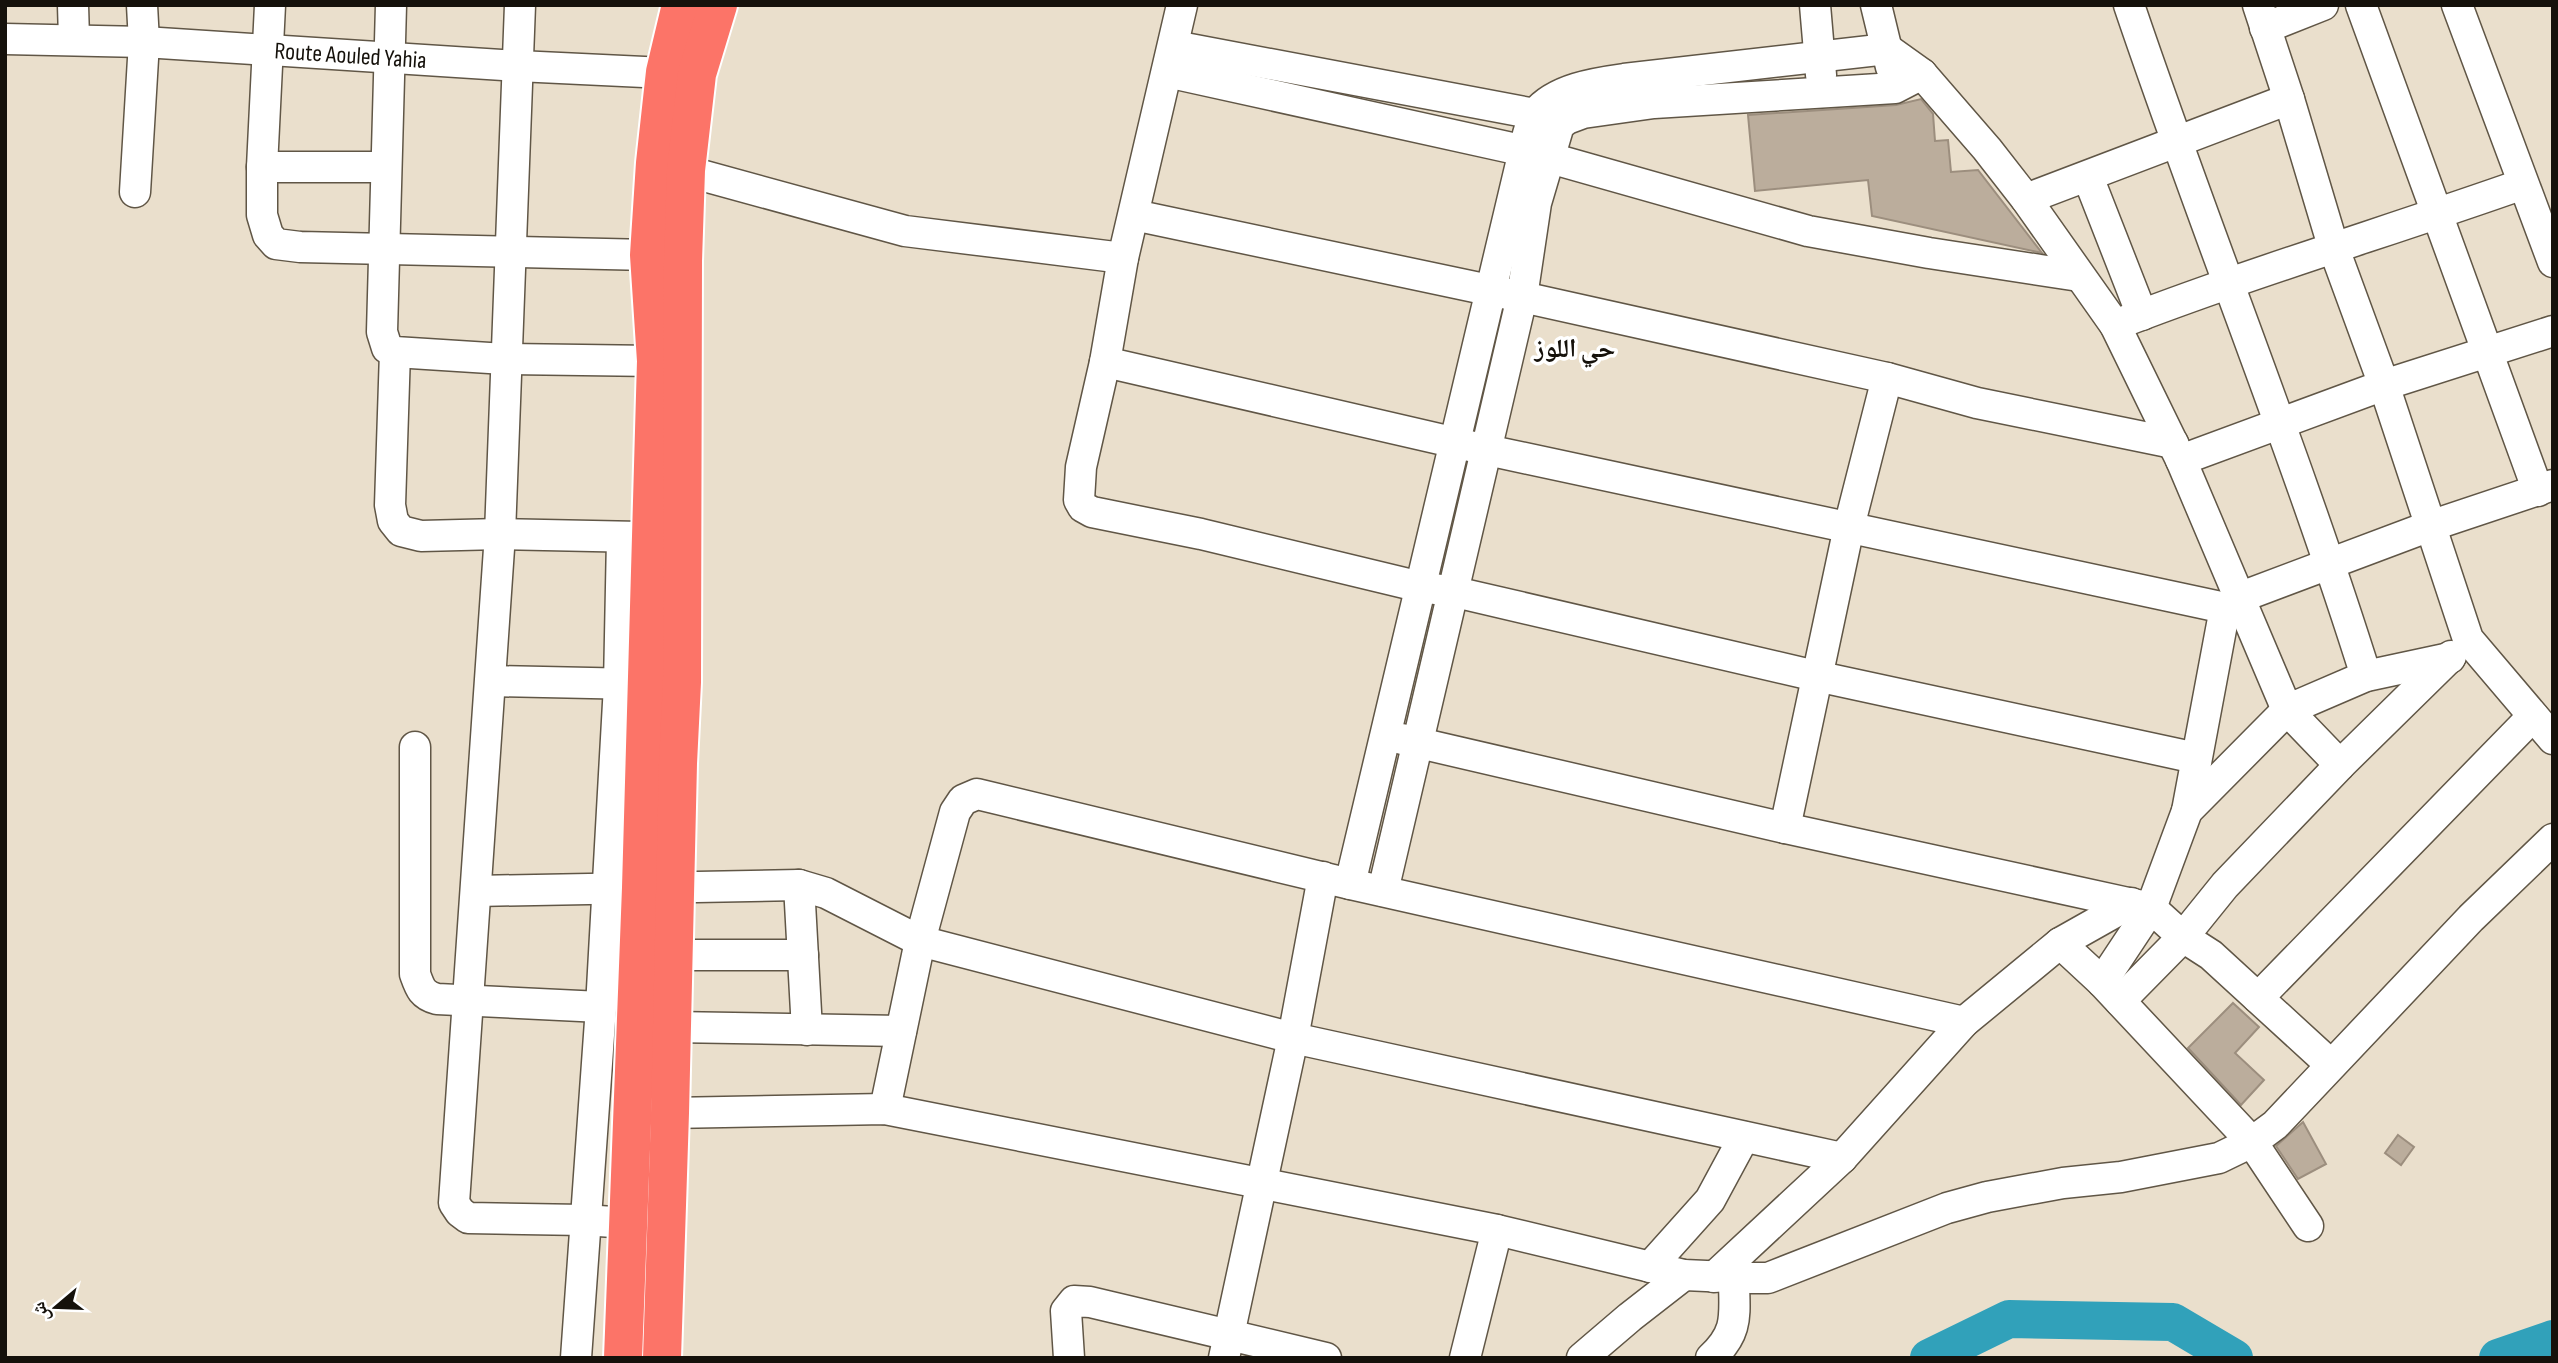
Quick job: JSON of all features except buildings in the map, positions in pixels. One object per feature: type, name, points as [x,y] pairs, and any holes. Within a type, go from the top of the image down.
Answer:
[{"type":"highway","points":[[649,683],[636,537],[656,361],[649,255],[670,167],[681,73],[681,5]]},
{"type":"highway","points":[[681,73],[718,5]]},
{"type":"highway","points":[[623,1358],[649,683],[683,261],[670,167]]},
{"type":"highway","points":[[641,889],[674,956],[662,1358]]},
{"type":"street","points":[[73,5],[74,39]]},
{"type":"street","points":[[135,192],[144,42],[142,5]]},
{"type":"street","points":[[270,5],[262,167],[263,226],[276,244],[649,255]]},
{"type":"street","points":[[391,5],[382,332],[387,348],[394,352],[505,359],[656,361]]},
{"type":"street","points":[[520,5],[500,534],[454,1203],[468,1218],[628,1223]]},
{"type":"street","points":[[1182,5],[1123,258],[1105,362],[1079,482],[1079,500],[1083,507],[1092,512],[1201,534],[1421,587],[1455,592],[1816,676],[2196,758]]},
{"type":"street","points":[[1815,5],[1822,92]]},
{"type":"street","points":[[1877,5],[1895,88]]},
{"type":"street","points":[[2129,5],[2176,144],[2331,565],[2366,676]]},
{"type":"street","points":[[2323,5],[2261,17],[2289,99],[2333,246],[2384,385],[2430,526],[2459,648],[2533,716],[2553,739]]},
{"type":"street","points":[[1105,362],[1487,450],[1849,527],[2233,602],[2430,526],[2545,488],[2488,352],[2361,5]]},
{"type":"street","points":[[2457,5],[2553,262]]},
{"type":"street","name":"Route Aouled Yahia","points":[[5,39],[144,42],[518,66],[681,73]]},
{"type":"street","points":[[1227,1346],[1293,1038],[1336,880],[1384,736],[1492,290],[1525,200],[1554,98],[1596,83],[1887,49],[1923,74],[2026,199],[2115,325],[2177,452],[2233,602],[2287,710],[2340,765]]},
{"type":"street","points":[[1171,59],[1269,63],[1547,120],[1567,119],[1583,113],[1654,103],[1895,88],[1923,74]]},
{"type":"street","points":[[1171,59],[1265,94],[1536,155],[1808,231],[2079,276]]},
{"type":"street","points":[[1265,94],[1269,63]]},
{"type":"street","points":[[2026,199],[2289,99]]},
{"type":"street","points":[[262,167],[385,167]]},
{"type":"street","points":[[670,167],[905,231],[1123,258]]},
{"type":"street","points":[[2088,177],[2142,314]]},
{"type":"street","points":[[2115,325],[2333,246],[2437,215],[2523,184]]},
{"type":"street","points":[[1383,891],[1522,297],[1525,200]]},
{"type":"street","points":[[1134,215],[1492,290],[1886,378],[2177,452],[2279,424],[2384,385],[2553,331]]},
{"type":"street","points":[[394,352],[390,505],[393,521],[401,531],[408,535],[636,537]]},
{"type":"street","points":[[1784,828],[1849,527],[1886,378]]},
{"type":"street","points":[[2111,992],[2141,906],[2187,811],[2196,758],[2233,602]]},
{"type":"street","points":[[2187,811],[2287,710],[2366,676],[2459,648]]},
{"type":"street","points":[[2111,992],[2183,937],[2225,885],[2340,765],[2459,648]]},
{"type":"street","points":[[491,681],[649,683],[641,889],[601,1007],[576,1358]]},
{"type":"street","points":[[2258,998],[2533,716]]},
{"type":"street","points":[[1384,736],[1784,828],[2141,906],[2211,955],[2330,1064]]},
{"type":"street","points":[[415,747],[415,974],[420,989],[426,997],[437,999],[601,1007]]},
{"type":"street","points":[[885,1109],[920,941],[955,812],[963,800],[977,794],[1383,891],[1964,1022]]},
{"type":"street","points":[[670,1114],[885,1109],[1497,1230],[1684,1275],[1768,1278],[1947,1208],[1987,1197],[2063,1183],[2121,1177],[2219,1158],[2252,1142],[2275,1125],[2471,918],[2553,839]]},
{"type":"street","points":[[476,891],[799,885],[826,893],[920,941],[1293,1038],[1842,1158]]},
{"type":"street","points":[[799,885],[807,1030]]},
{"type":"street","points":[[1724,1277],[1842,1158],[1964,1022],[2060,943],[2141,906]]},
{"type":"street","points":[[2060,943],[2111,992],[2252,1142],[2308,1226]]},
{"type":"street","points":[[674,956],[803,955]]},
{"type":"street","points":[[672,1027],[901,1031]]},
{"type":"street","points":[[1650,1267],[1710,1200],[1744,1137]]},
{"type":"street","points":[[1465,1358],[1497,1230]]},
{"type":"street","points":[[1582,1358],[1684,1275]]},
{"type":"street","points":[[1711,1358],[1732,1333],[1724,1277]]},
{"type":"street","points":[[1069,1358],[1066,1311],[1074,1301],[1090,1302],[1227,1346],[1326,1358]]},
{"type":"waterway","points":[[1929,1358],[2009,1319],[2173,1322],[2234,1358]]},
{"type":"waterway","points":[[2498,1358],[2553,1339]]},
{"type":"district","name":"حي اللوز","points":[[1575,349]]}]
